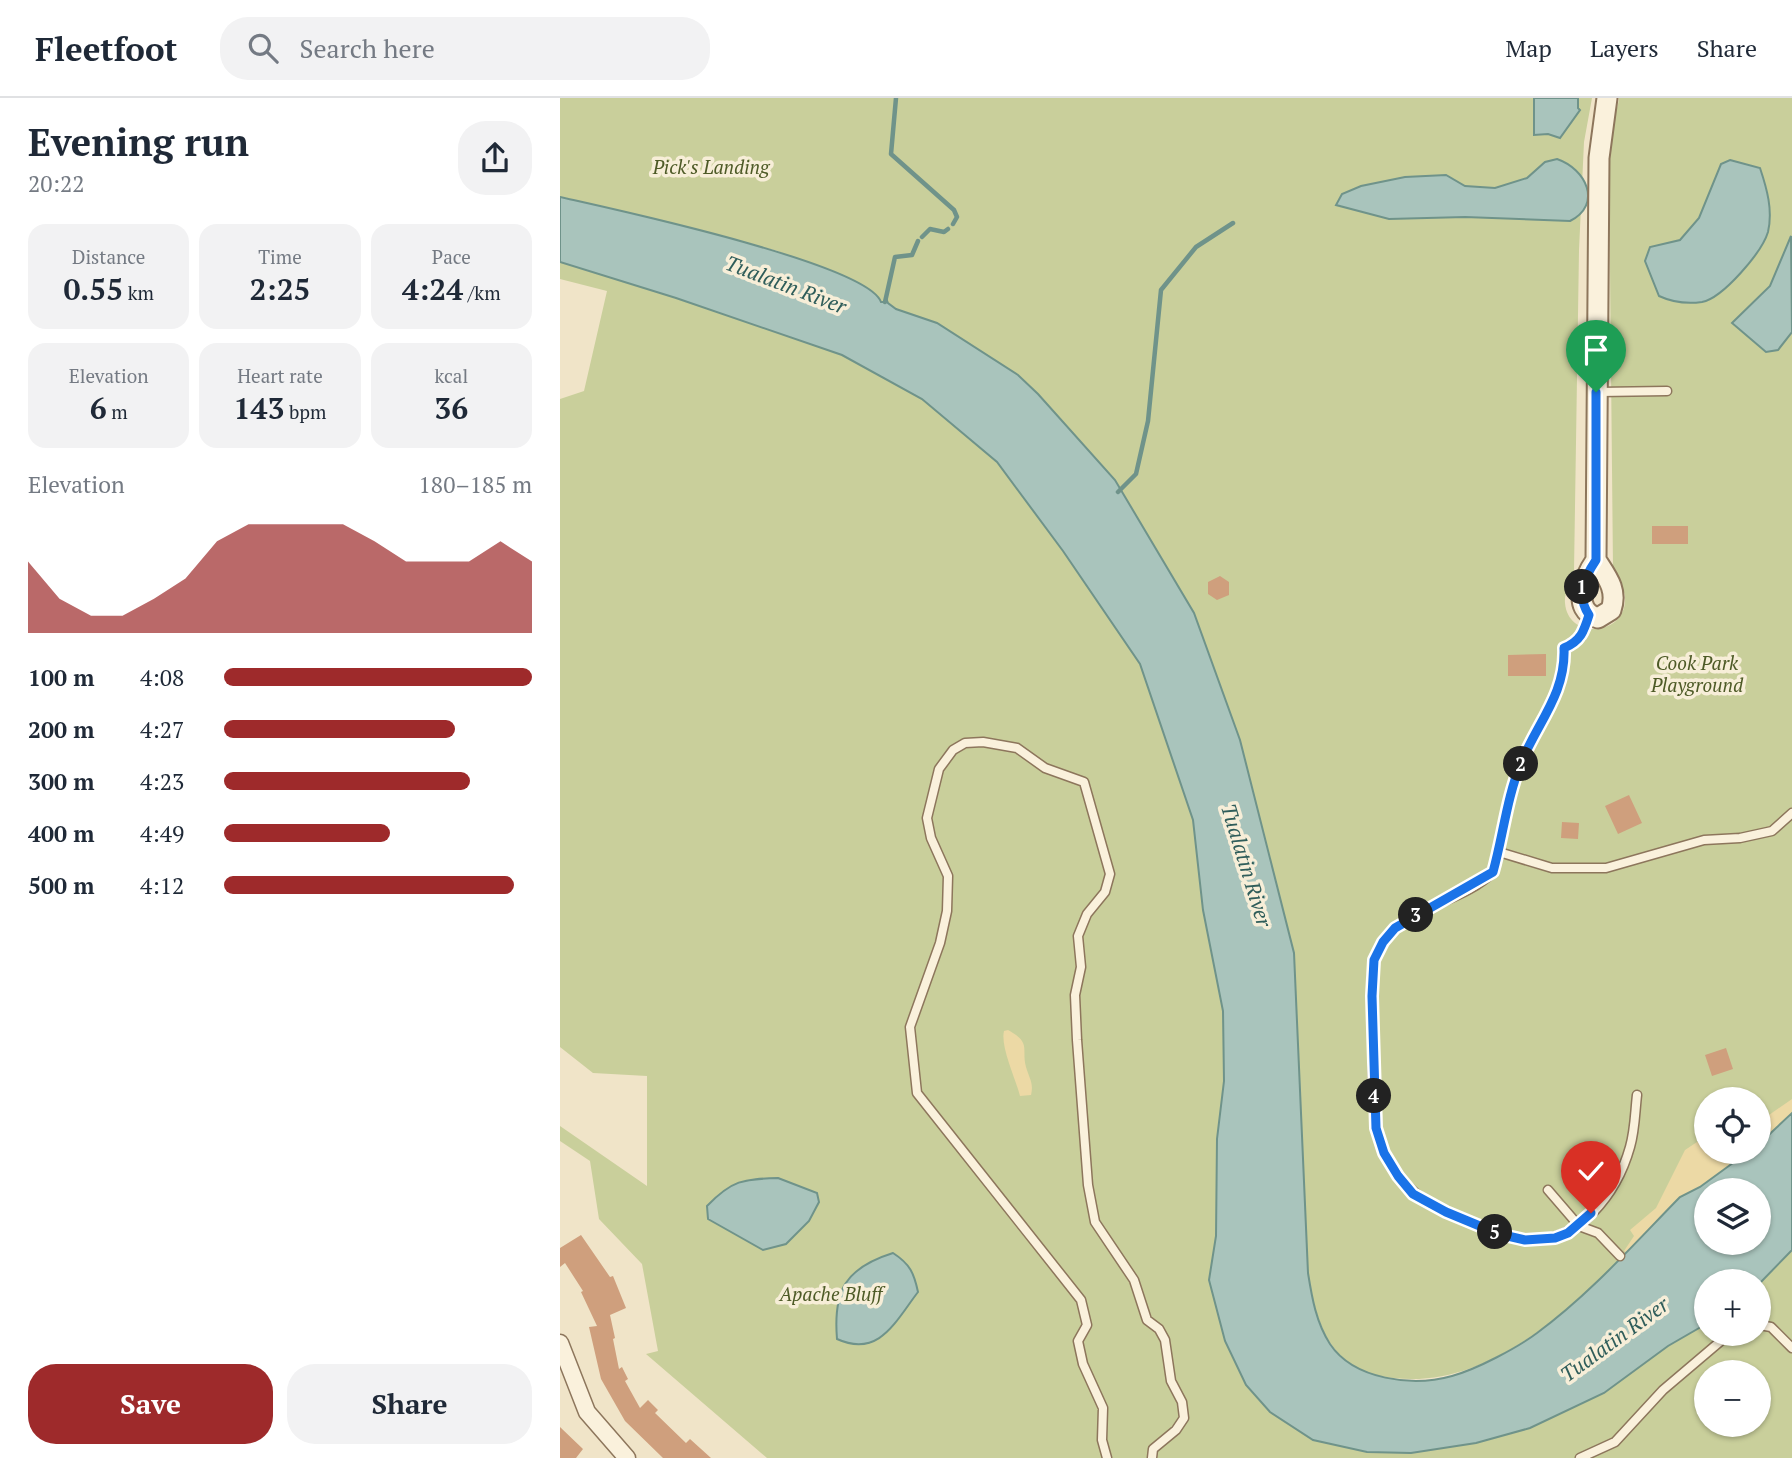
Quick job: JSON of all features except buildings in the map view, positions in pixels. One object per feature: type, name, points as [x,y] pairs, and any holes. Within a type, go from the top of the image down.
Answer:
[{"type":"street","points":[[1596,560],[1586,574],[1582,587],[1583,603],[1589,615],[1598,618],[1607,614],[1614,598],[1608,578],[1596,560],[1599,140],[1607,98]]},
{"type":"street","points":[[560,1343],[567,1367],[587,1412],[620,1456]]},
{"type":"lane","points":[[1596,392],[1667,391]]},
{"type":"lane","points":[[1589,615],[1581,637],[1564,648],[1561,682],[1547,717],[1522,760],[1493,872],[1395,928],[1374,960],[1372,996],[1376,1128],[1384,1153],[1404,1185],[1413,1194],[1446,1212],[1499,1234],[1525,1240],[1555,1238],[1579,1226],[1601,1203],[1624,1164],[1633,1133],[1637,1095]]},
{"type":"lane","points":[[1107,1458],[1102,1440],[1103,1408],[1083,1364],[1078,1341],[1087,1325],[1081,1300],[917,1093],[911,1027],[940,943],[947,911],[948,876],[931,838],[927,818],[939,769],[953,750],[965,743],[984,742],[1017,748],[1045,768],[1084,782],[1090,795],[1093,821],[1110,874],[1105,892],[1087,914],[1078,936],[1081,967],[1076,995],[1077,1040],[1088,1185],[1095,1222],[1134,1280],[1147,1320],[1159,1329],[1165,1340],[1171,1381],[1182,1402],[1184,1418],[1176,1430],[1153,1449],[1152,1458]]},
{"type":"lane","points":[[1499,852],[1552,868],[1606,868],[1704,840],[1740,838],[1772,831],[1792,813]]},
{"type":"lane","points":[[1548,1190],[1579,1226],[1598,1233],[1620,1256]]},
{"type":"lane","points":[[1771,1328],[1792,1348]]},
{"type":"lane","points":[[1580,1458],[1615,1442],[1663,1391],[1715,1346]]},
{"type":"green space","points":[[560,98],[1592,98],[1584,142],[1579,250],[1574,571],[1565,603],[1576,624],[1597,629],[1617,620],[1623,611],[1625,598],[1624,590],[1613,569],[1609,167],[1613,124],[1619,98],[1792,98],[1792,1113],[1771,1133],[1771,1087],[1694,1087],[1694,1164],[1704,1164],[1702,1178],[1694,1178],[1694,1190],[1680,1197],[1588,1290],[1553,1320],[1516,1346],[1477,1366],[1436,1377],[1393,1378],[1372,1374],[1341,1356],[1331,1343],[1316,1311],[1308,1273],[1294,953],[1240,740],[1194,613],[1115,480],[1018,375],[937,323],[895,309],[778,251],[560,197]]},
{"type":"green space","name":"Apache Bluff","points":[[560,262],[676,298],[842,355],[922,399],[997,461],[1063,551],[1140,664],[1193,820],[1203,910],[1223,1011],[1224,1081],[1217,1139],[1216,1236],[1209,1280],[1367,1452],[1411,1453],[1476,1443],[1694,1331],[1694,1346],[1771,1346],[1771,1272],[1792,1250],[1792,1458],[767,1458],[646,1354],[658,1351],[642,1264],[599,1219],[590,1161],[560,1141],[560,1126],[647,1186],[647,1076],[593,1073],[560,1047],[560,399],[584,391],[607,291],[560,279]]},
{"type":"sand","points":[[1008,1030],[1023,1043],[1026,1067],[1032,1084],[1031,1095],[1020,1096],[1004,1045],[1004,1031]]},
{"type":"sand","points":[[1792,1099],[1792,1113],[1771,1133],[1771,1114]]},
{"type":"sand","points":[[1694,1144],[1694,1164],[1732,1164],[1712,1178],[1694,1178],[1694,1190],[1680,1197],[1626,1252],[1624,1251],[1634,1236],[1630,1230],[1656,1208],[1685,1150]]},
{"type":"water","points":[[1534,98],[1578,98],[1580,110],[1560,138],[1548,134],[1534,135]]},
{"type":"water","points":[[1557,159],[1576,171],[1587,187],[1586,206],[1570,221],[1465,217],[1389,219],[1336,205],[1342,194],[1361,186],[1405,177],[1446,175],[1465,186],[1495,188],[1527,178],[1545,162]]},
{"type":"water","points":[[1730,160],[1760,168],[1770,208],[1768,232],[1764,241],[1741,273],[1711,299],[1686,303],[1659,296],[1645,261],[1650,247],[1680,240],[1699,218],[1721,164]]},
{"type":"water","name":"Tualatin River","points":[[560,197],[679,225],[786,255],[832,271],[865,287],[881,302],[886,298],[896,309],[937,323],[1018,375],[1115,480],[1194,613],[1240,740],[1294,953],[1308,1273],[1321,1327],[1330,1344],[1341,1356],[1369,1373],[1385,1378],[1420,1381],[1452,1376],[1485,1363],[1537,1333],[1556,1318],[1611,1268],[1680,1197],[1694,1190],[1694,1255],[1771,1255],[1771,1178],[1712,1178],[1732,1164],[1771,1164],[1771,1133],[1792,1113],[1792,1250],[1771,1272],[1771,1269],[1694,1269],[1694,1331],[1668,1346],[1604,1393],[1530,1428],[1476,1443],[1411,1453],[1367,1452],[1313,1440],[1270,1412],[1246,1385],[1225,1341],[1209,1280],[1216,1236],[1217,1139],[1224,1081],[1223,1011],[1203,910],[1193,820],[1140,664],[1063,551],[997,462],[922,399],[842,355],[676,298],[560,262]]},
{"type":"water","points":[[1791,236],[1792,332],[1778,350],[1766,352],[1732,323],[1770,286]]},
{"type":"water","points":[[778,1178],[817,1193],[819,1202],[809,1221],[786,1244],[763,1250],[708,1219],[707,1206],[731,1186],[747,1180]]},
{"type":"water","points":[[893,1253],[904,1261],[910,1270],[918,1292],[885,1334],[875,1340],[852,1344],[837,1339],[837,1307],[845,1284],[863,1266]]},
{"type":"waterway","points":[[896,98],[891,154],[954,210],[957,217],[953,224]]},
{"type":"waterway","points":[[1118,492],[1136,474],[1148,421],[1161,290],[1196,247],[1233,223]]},
{"type":"waterway","points":[[922,237],[930,229],[944,232],[948,229]]},
{"type":"waterway","points":[[885,302],[895,257],[912,255],[918,241]]},
{"type":"route","points":[[1591,1213],[1568,1233],[1555,1238],[1525,1240],[1475,1225],[1413,1194],[1391,1166],[1376,1128],[1372,996],[1374,960],[1383,942],[1395,928],[1493,872],[1522,760],[1547,717],[1561,682],[1564,648],[1575,643],[1584,631],[1589,615],[1583,603],[1582,587],[1586,574],[1596,560],[1596,392]]},
{"type":"park label","name":"Pick's Landing","points":[[711,166]]},
{"type":"park label","name":"Cook Park Playground","points":[[1697,673]]}]
